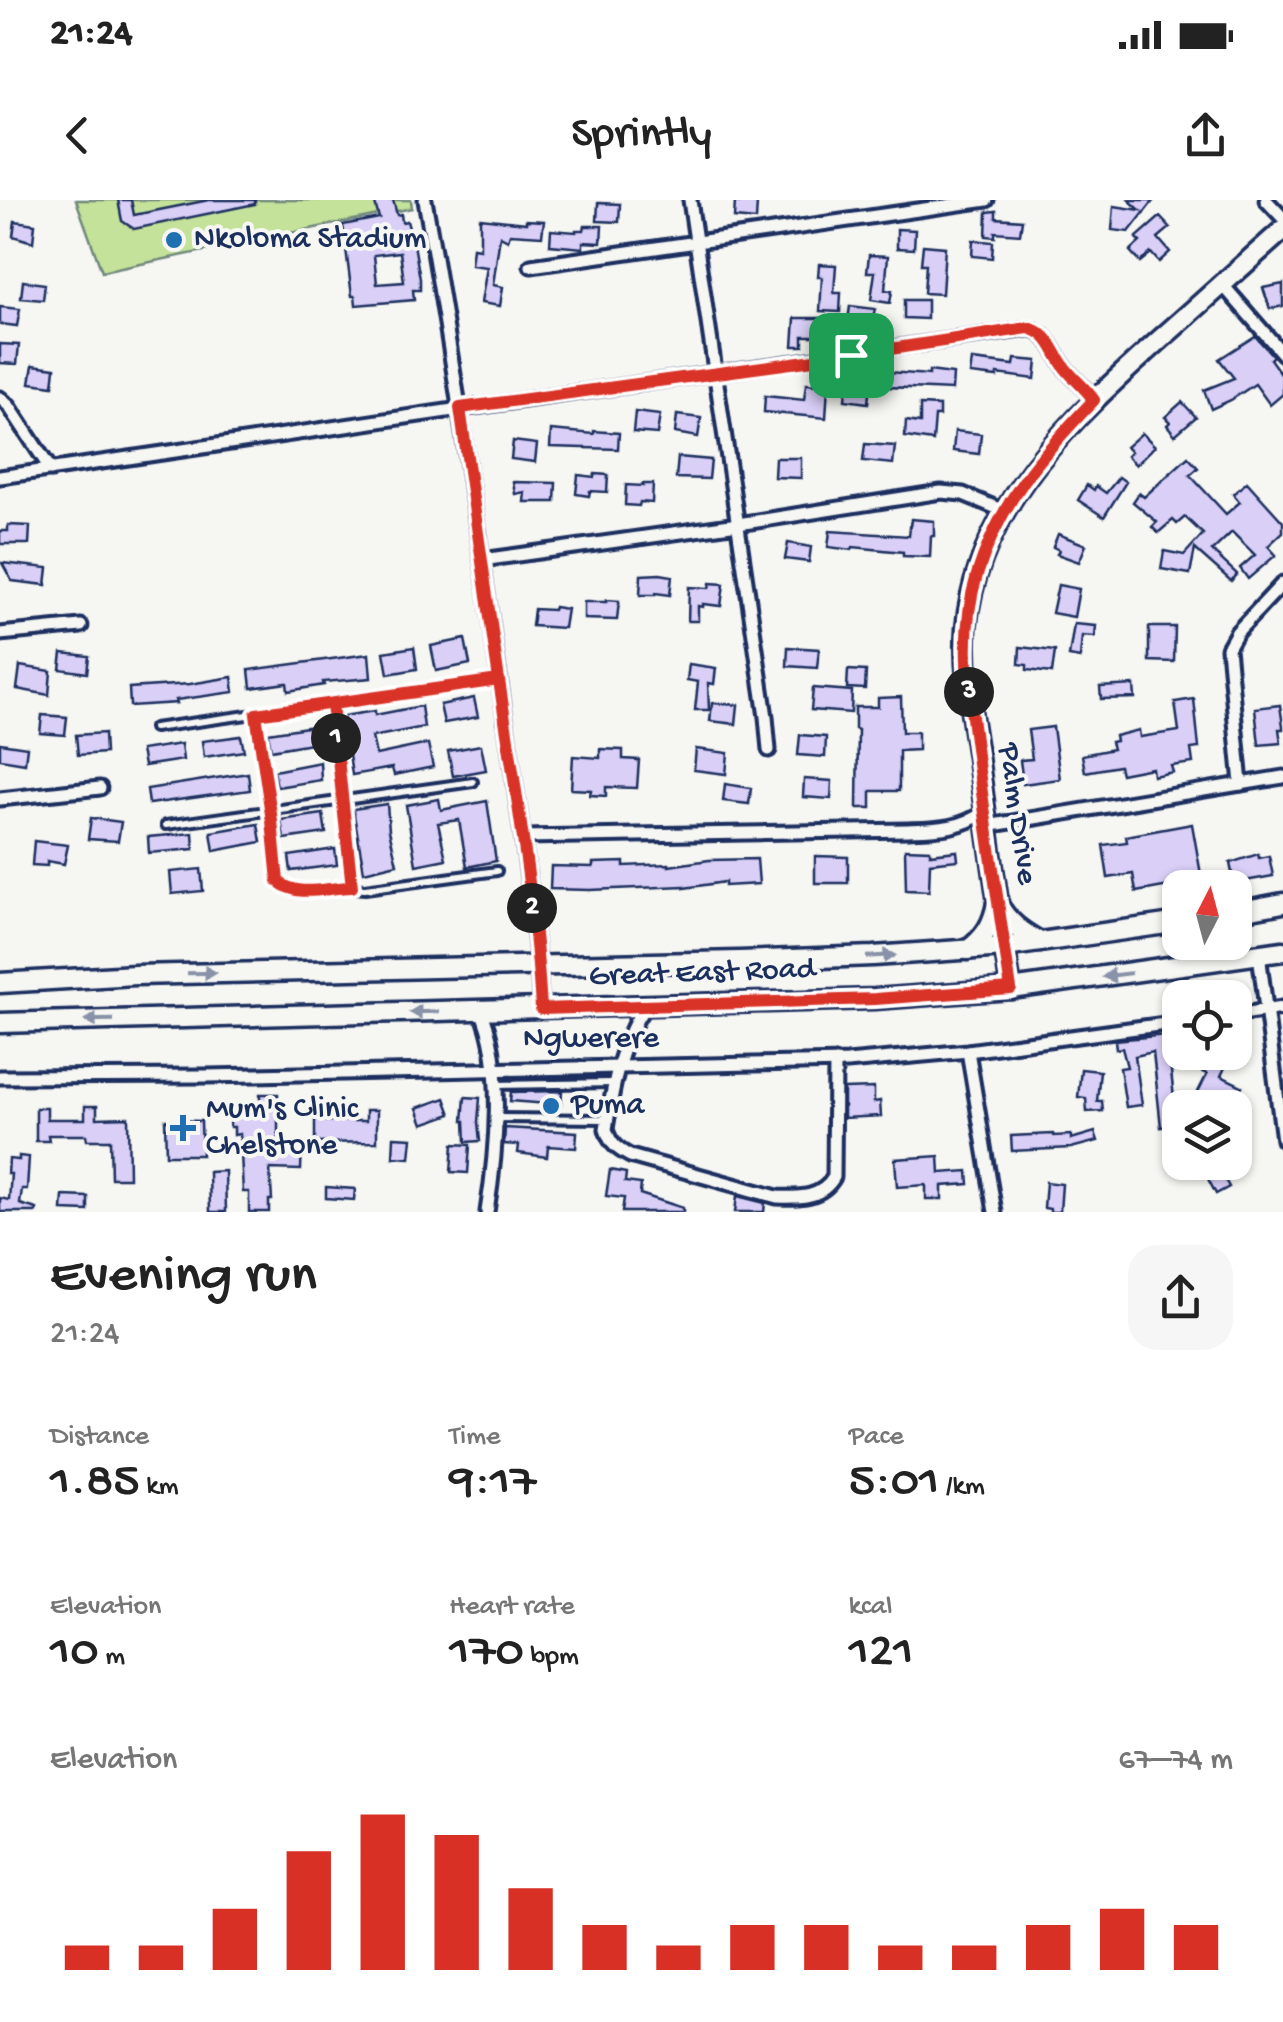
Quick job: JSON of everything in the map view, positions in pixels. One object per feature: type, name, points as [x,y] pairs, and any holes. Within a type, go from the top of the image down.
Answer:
[{"type":"main road","name":"Palm Drive","points":[[1011,989],[966,670],[966,629],[978,571],[1004,511],[1038,460],[1094,400],[1283,230]]},
{"type":"main road","points":[[997,902],[1007,920],[1040,942]]},
{"type":"main road","points":[[968,950],[983,938],[993,922],[997,902]]},
{"type":"main road","points":[[1252,909],[1283,904]]},
{"type":"main road","name":"Great East Road","points":[[0,984],[135,974],[796,959],[1005,947],[1162,925]]},
{"type":"main road","name":"Great East Road","points":[[0,1023],[875,999],[1011,989],[1283,950]]},
{"type":"street","points":[[425,200],[523,836],[541,1009]]},
{"type":"street","points":[[690,200],[769,750]]},
{"type":"street","points":[[531,266],[987,200]]},
{"type":"street","points":[[1266,200],[1283,218]]},
{"type":"street","points":[[1222,284],[1283,354]]},
{"type":"street","points":[[0,477],[1028,328],[1039,330],[1048,338],[1066,368],[1094,400]]},
{"type":"street","points":[[0,398],[51,470]]},
{"type":"street","points":[[482,560],[941,492],[963,494],[1004,511]]},
{"type":"street","points":[[1241,784],[1228,648],[1237,632],[1283,583]]},
{"type":"street","points":[[0,634],[81,626]]},
{"type":"street","points":[[523,836],[908,830],[1283,777]]},
{"type":"street","points":[[0,799],[100,788]]},
{"type":"street","points":[[1259,954],[1283,1140]]},
{"type":"street","points":[[646,1006],[616,1068],[606,1130],[616,1148],[630,1156],[778,1197],[815,1195],[828,1188],[834,1177],[835,1062]]},
{"type":"street","points":[[1252,1012],[1283,1008]]},
{"type":"street","points":[[481,1011],[490,1030],[496,1068],[487,1212]]},
{"type":"street","name":"Ngwerere","points":[[0,1078],[835,1062],[968,1051],[1162,1024]]},
{"type":"street","points":[[968,1051],[995,1212]]},
{"type":"lane","points":[[154,728],[499,680]]},
{"type":"lane","points":[[332,704],[352,887]]},
{"type":"lane","points":[[256,714],[278,881],[283,886],[309,891],[364,889],[497,871]]},
{"type":"lane","points":[[166,825],[473,782]]},
{"type":"lane","points":[[495,1084],[614,1084]]},
{"type":"lane","points":[[495,1118],[608,1118]]},
{"type":"green space","name":"Nkoloma Stadium","points":[[76,200],[411,200],[412,208],[102,272]]},
{"type":"building","points":[[118,200],[131,200],[134,215],[209,200],[255,200],[255,204],[134,229],[122,221]]},
{"type":"building","points":[[374,200],[393,200],[397,215],[401,214],[402,222],[407,221],[420,290],[413,290],[414,300],[356,305],[343,225],[379,218]],"holes":[[[400,252],[404,282],[377,284],[374,255]]]},
{"type":"building","points":[[1129,200],[1154,200],[1129,232],[1112,230],[1114,206],[1140,210]]},
{"type":"building","points":[[735,202],[757,203],[756,220],[734,218]]},
{"type":"building","points":[[598,203],[620,204],[619,222],[597,221]]},
{"type":"building","points":[[996,211],[996,218],[1022,220],[1020,234],[995,232],[995,237],[986,236],[987,212]]},
{"type":"building","points":[[1160,217],[1170,228],[1158,238],[1170,252],[1159,262],[1151,253],[1140,262],[1130,251],[1140,242],[1136,238]]},
{"type":"building","points":[[480,218],[544,221],[542,236],[510,234],[508,240],[500,236],[493,285],[503,287],[500,306],[481,303],[487,267],[471,265],[473,248],[480,249]]},
{"type":"building","points":[[15,221],[35,224],[33,242],[13,236]]},
{"type":"building","points":[[585,226],[602,226],[601,243],[583,242],[583,248],[550,245],[551,230],[576,232]]},
{"type":"building","points":[[897,229],[915,230],[914,249],[897,248]]},
{"type":"building","points":[[973,240],[993,242],[992,258],[972,256]]},
{"type":"building","points":[[923,245],[945,247],[942,294],[924,293]]},
{"type":"building","points":[[869,255],[888,256],[885,290],[892,291],[890,303],[871,300],[875,272],[867,272]]},
{"type":"building","points":[[819,264],[836,265],[834,293],[841,293],[840,312],[820,311]]},
{"type":"building","points":[[23,281],[45,284],[43,300],[21,298]]},
{"type":"building","points":[[1283,284],[1283,306],[1270,309],[1263,288]]},
{"type":"building","points":[[904,300],[927,300],[927,319],[904,318]]},
{"type":"building","points":[[850,306],[875,309],[871,325],[848,321]]},
{"type":"building","points":[[0,307],[20,309],[17,326],[0,324]]},
{"type":"building","points":[[795,318],[821,318],[821,336],[803,336],[803,346],[793,346]]},
{"type":"building","points":[[1255,336],[1273,356],[1270,359],[1283,377],[1283,394],[1270,405],[1255,384],[1211,409],[1204,390],[1234,378],[1219,359]]},
{"type":"building","points":[[0,344],[19,345],[17,364],[0,363]]},
{"type":"building","points":[[1015,359],[1037,361],[1035,379],[970,374],[972,360],[1014,365]]},
{"type":"building","points":[[33,365],[55,368],[53,386],[30,383]]},
{"type":"building","points":[[929,371],[953,374],[952,390],[888,387],[889,372],[929,375]]},
{"type":"building","points":[[847,382],[870,385],[868,403],[845,400]]},
{"type":"building","points":[[806,384],[828,386],[826,418],[764,412],[765,396],[804,400]]},
{"type":"building","points":[[1182,402],[1196,417],[1175,435],[1165,417]]},
{"type":"building","points":[[920,405],[939,406],[933,441],[905,437],[906,421],[920,423]]},
{"type":"building","points":[[635,412],[660,415],[657,434],[633,432]]},
{"type":"building","points":[[677,415],[701,418],[698,437],[675,433]]},
{"type":"building","points":[[551,430],[619,433],[618,449],[550,447]]},
{"type":"building","points":[[955,431],[981,434],[979,454],[953,451]]},
{"type":"building","points":[[1142,433],[1155,446],[1136,465],[1127,456],[1131,452],[1126,447]]},
{"type":"building","points":[[513,441],[537,444],[535,462],[511,459]]},
{"type":"building","points":[[865,444],[895,446],[893,464],[863,461]]},
{"type":"building","points":[[678,457],[711,460],[709,479],[676,478]]},
{"type":"building","points":[[1188,457],[1198,468],[1190,475],[1226,514],[1240,502],[1233,494],[1247,482],[1283,522],[1283,532],[1268,546],[1276,555],[1248,579],[1240,568],[1255,555],[1232,532],[1212,551],[1237,574],[1231,581],[1195,549],[1190,574],[1161,569],[1164,551],[1184,555],[1203,534],[1185,517],[1177,524],[1173,520],[1158,533],[1152,527],[1157,522],[1133,502],[1139,493],[1144,497]]},
{"type":"building","points":[[775,458],[801,458],[801,478],[774,477]]},
{"type":"building","points":[[578,475],[608,475],[607,492],[576,494]]},
{"type":"building","points":[[1119,477],[1126,482],[1104,517],[1078,500],[1087,485],[1106,493]]},
{"type":"building","points":[[513,482],[556,483],[555,502],[524,502],[525,492],[515,494]]},
{"type":"building","points":[[653,484],[652,503],[625,505],[626,485]]},
{"type":"building","points":[[911,519],[934,521],[930,557],[828,547],[830,531],[909,536]]},
{"type":"building","points":[[8,525],[30,526],[29,544],[0,544],[0,531],[8,531]]},
{"type":"building","points":[[1058,534],[1086,545],[1079,562],[1057,554],[1059,550],[1053,547]]},
{"type":"building","points":[[788,543],[811,547],[809,562],[785,559]]},
{"type":"building","points":[[2,563],[48,568],[46,585],[12,581]]},
{"type":"building","points":[[641,575],[672,576],[670,595],[640,595]]},
{"type":"building","points":[[710,583],[724,584],[721,606],[698,606],[698,621],[688,621],[689,587],[709,588]]},
{"type":"building","points":[[1058,585],[1079,589],[1074,617],[1052,613]]},
{"type":"building","points":[[619,601],[617,620],[584,619],[584,602]]},
{"type":"building","points":[[534,609],[567,609],[564,628],[532,626]]},
{"type":"building","points":[[1074,624],[1096,626],[1095,637],[1082,636],[1080,658],[1069,656]]},
{"type":"building","points":[[1149,627],[1175,627],[1174,662],[1149,661]]},
{"type":"building","points":[[465,639],[470,664],[436,671],[431,646]]},
{"type":"building","points":[[414,647],[417,669],[388,674],[384,652]]},
{"type":"building","points":[[788,647],[819,649],[817,668],[787,666]]},
{"type":"building","points":[[1020,647],[1055,651],[1052,673],[1027,670],[1027,665],[1019,664]]},
{"type":"building","points":[[62,653],[89,656],[87,673],[60,669]]},
{"type":"building","points":[[369,654],[371,678],[323,682],[324,685],[288,691],[287,683],[251,688],[249,670]]},
{"type":"building","points":[[689,664],[716,668],[714,684],[708,683],[709,710],[695,710],[698,682],[687,680]]},
{"type":"building","points":[[20,666],[51,671],[49,695],[17,689]]},
{"type":"building","points":[[848,670],[866,671],[865,689],[847,688]]},
{"type":"building","points":[[232,677],[234,692],[176,700],[177,703],[130,706],[129,688]]},
{"type":"building","points":[[1134,685],[1135,698],[1101,699],[1100,687]]},
{"type":"building","points":[[813,688],[852,691],[851,713],[811,710]]},
{"type":"building","points":[[901,697],[902,732],[918,732],[918,750],[899,751],[899,791],[871,791],[871,808],[857,808],[855,707],[878,707],[878,698]]},
{"type":"building","points":[[474,698],[478,717],[444,723],[440,705]]},
{"type":"building","points":[[1194,699],[1199,748],[1191,749],[1193,763],[1171,766],[1173,772],[1153,776],[1152,768],[1121,774],[1119,766],[1085,772],[1082,755],[1113,749],[1111,742],[1116,741],[1115,736],[1139,730],[1140,737],[1179,731],[1175,702]]},
{"type":"building","points":[[712,703],[738,705],[736,724],[710,721]]},
{"type":"building","points":[[1280,705],[1281,743],[1259,745],[1255,708]]},
{"type":"building","points":[[421,706],[424,727],[372,737],[376,755],[428,744],[433,767],[394,775],[392,768],[352,775],[343,716],[375,711],[375,715]]},
{"type":"building","points":[[42,715],[67,717],[65,735],[40,733]]},
{"type":"building","points":[[314,726],[317,742],[271,750],[268,733]]},
{"type":"building","points":[[1053,727],[1060,779],[1023,784],[1020,760],[1032,759],[1028,730]]},
{"type":"building","points":[[104,733],[105,753],[78,755],[76,735]]},
{"type":"building","points":[[800,735],[826,737],[825,757],[798,755]]},
{"type":"building","points":[[241,736],[244,751],[204,757],[202,741]]},
{"type":"building","points":[[0,743],[27,747],[25,763],[0,759]]},
{"type":"building","points":[[181,744],[183,760],[144,766],[141,750]]},
{"type":"building","points":[[481,745],[486,770],[453,776],[448,751]]},
{"type":"building","points":[[600,749],[623,750],[623,759],[639,760],[637,788],[606,787],[606,796],[571,789],[573,756],[600,758]]},
{"type":"building","points":[[696,749],[728,753],[726,774],[694,770]]},
{"type":"building","points":[[320,762],[321,780],[277,787],[274,771]]},
{"type":"building","points":[[248,773],[250,790],[149,804],[147,789]]},
{"type":"building","points":[[804,779],[832,781],[831,799],[803,797]]},
{"type":"building","points":[[725,784],[751,788],[749,804],[723,801]]},
{"type":"building","points":[[439,799],[441,810],[487,801],[496,861],[467,867],[459,820],[438,823],[446,859],[416,865],[406,805]]},
{"type":"building","points":[[387,804],[397,864],[364,872],[353,809]]},
{"type":"building","points":[[323,814],[326,833],[284,839],[281,820]]},
{"type":"building","points":[[91,818],[121,822],[118,841],[88,839]]},
{"type":"building","points":[[258,824],[261,842],[214,851],[211,832]]},
{"type":"building","points":[[1192,824],[1200,870],[1162,870],[1162,887],[1136,892],[1133,874],[1108,878],[1103,845],[1127,842],[1126,836]]},
{"type":"building","points":[[193,833],[194,849],[149,853],[148,837]]},
{"type":"building","points":[[34,841],[68,845],[64,864],[47,861],[47,866],[32,865]]},
{"type":"building","points":[[335,849],[337,865],[291,871],[289,856]]},
{"type":"building","points":[[905,849],[930,850],[930,854],[957,851],[958,860],[930,863],[929,891],[906,890]]},
{"type":"building","points":[[1258,854],[1259,858],[1269,856],[1273,876],[1252,880],[1252,870],[1231,870],[1230,863]]},
{"type":"building","points":[[815,856],[848,857],[848,883],[815,883]]},
{"type":"building","points":[[757,859],[759,884],[550,889],[551,866],[593,867],[593,863],[624,862],[624,866],[669,866]]},
{"type":"building","points":[[201,869],[203,891],[172,894],[170,872]]},
{"type":"building","points":[[1162,1035],[1162,1070],[1171,1070],[1173,1090],[1162,1090],[1162,1127],[1153,1052],[1135,1056],[1142,1105],[1126,1107],[1120,1068],[1127,1067],[1122,1048],[1116,1049],[1115,1040]]},
{"type":"building","points":[[1081,1069],[1100,1071],[1097,1101],[1102,1101],[1103,1111],[1087,1112],[1086,1098],[1078,1097]]},
{"type":"building","points":[[1198,1070],[1224,1070],[1221,1076],[1242,1086],[1240,1090],[1199,1090],[1207,1074]]},
{"type":"building","points":[[874,1088],[874,1102],[880,1101],[881,1116],[844,1118],[844,1089]]},
{"type":"building","points":[[562,1091],[561,1105],[510,1101],[511,1092]]},
{"type":"building","points":[[260,1094],[278,1094],[278,1143],[302,1143],[301,1170],[270,1169],[269,1212],[249,1212],[249,1192],[243,1192],[240,1134],[234,1135],[234,1127],[230,1127],[230,1114],[260,1114]]},
{"type":"building","points":[[465,1097],[480,1098],[480,1141],[466,1142]]},
{"type":"building","points":[[445,1098],[451,1114],[423,1124],[417,1108]]},
{"type":"building","points":[[85,1106],[97,1106],[97,1118],[128,1117],[129,1178],[111,1178],[110,1140],[87,1140],[86,1135],[48,1135],[49,1141],[36,1141],[36,1108],[47,1108],[47,1119],[85,1119]]},
{"type":"building","points":[[315,1110],[326,1110],[326,1121],[366,1121],[366,1110],[377,1110],[377,1142],[315,1143]]},
{"type":"building","points":[[165,1120],[201,1121],[202,1155],[166,1155]]},
{"type":"building","points":[[505,1128],[577,1132],[576,1148],[548,1146],[547,1157],[518,1153],[519,1145],[504,1144]]},
{"type":"building","points":[[1095,1132],[1098,1141],[1071,1148],[1012,1151],[1011,1136],[1053,1134],[1071,1135],[1071,1139]]},
{"type":"building","points":[[394,1137],[412,1138],[410,1158],[393,1157]]},
{"type":"building","points":[[453,1144],[470,1145],[468,1173],[451,1172]]},
{"type":"building","points":[[19,1156],[29,1157],[27,1189],[22,1189],[20,1204],[37,1209],[36,1212],[0,1212],[0,1198],[9,1200],[9,1159],[19,1160]]},
{"type":"building","points":[[939,1156],[940,1173],[968,1171],[969,1184],[942,1186],[942,1199],[926,1199],[926,1185],[897,1187],[895,1159]]},
{"type":"building","points":[[610,1170],[626,1173],[625,1182],[641,1184],[640,1194],[683,1208],[683,1212],[622,1212],[624,1198],[606,1196]]},
{"type":"building","points":[[225,1171],[226,1212],[210,1212],[209,1172]]},
{"type":"building","points":[[1209,1180],[1225,1180],[1229,1187],[1216,1194]]},
{"type":"building","points":[[1046,1182],[1062,1184],[1060,1212],[1044,1208]]},
{"type":"building","points":[[326,1187],[355,1189],[354,1200],[326,1198]]},
{"type":"building","points":[[63,1196],[88,1197],[88,1211],[62,1210]]},
{"type":"building","points":[[737,1196],[765,1203],[764,1212],[735,1212]]},
{"type":"place","name":"Nkoloma Stadium","points":[[174,240]]},
{"type":"place","name":"Puma","points":[[551,1106]]},
{"type":"place","name":"Mum's Clinic Chelstone","points":[[183,1128]]},
{"type":"route","points":[[851,355],[460,408],[499,680],[332,704],[352,887],[290,890],[278,881],[256,714],[499,680],[523,836],[541,1009],[875,999],[1011,989],[966,670],[966,629],[978,571],[1004,511],[1038,460],[1094,400],[1039,330],[1028,328],[851,355]]}]
